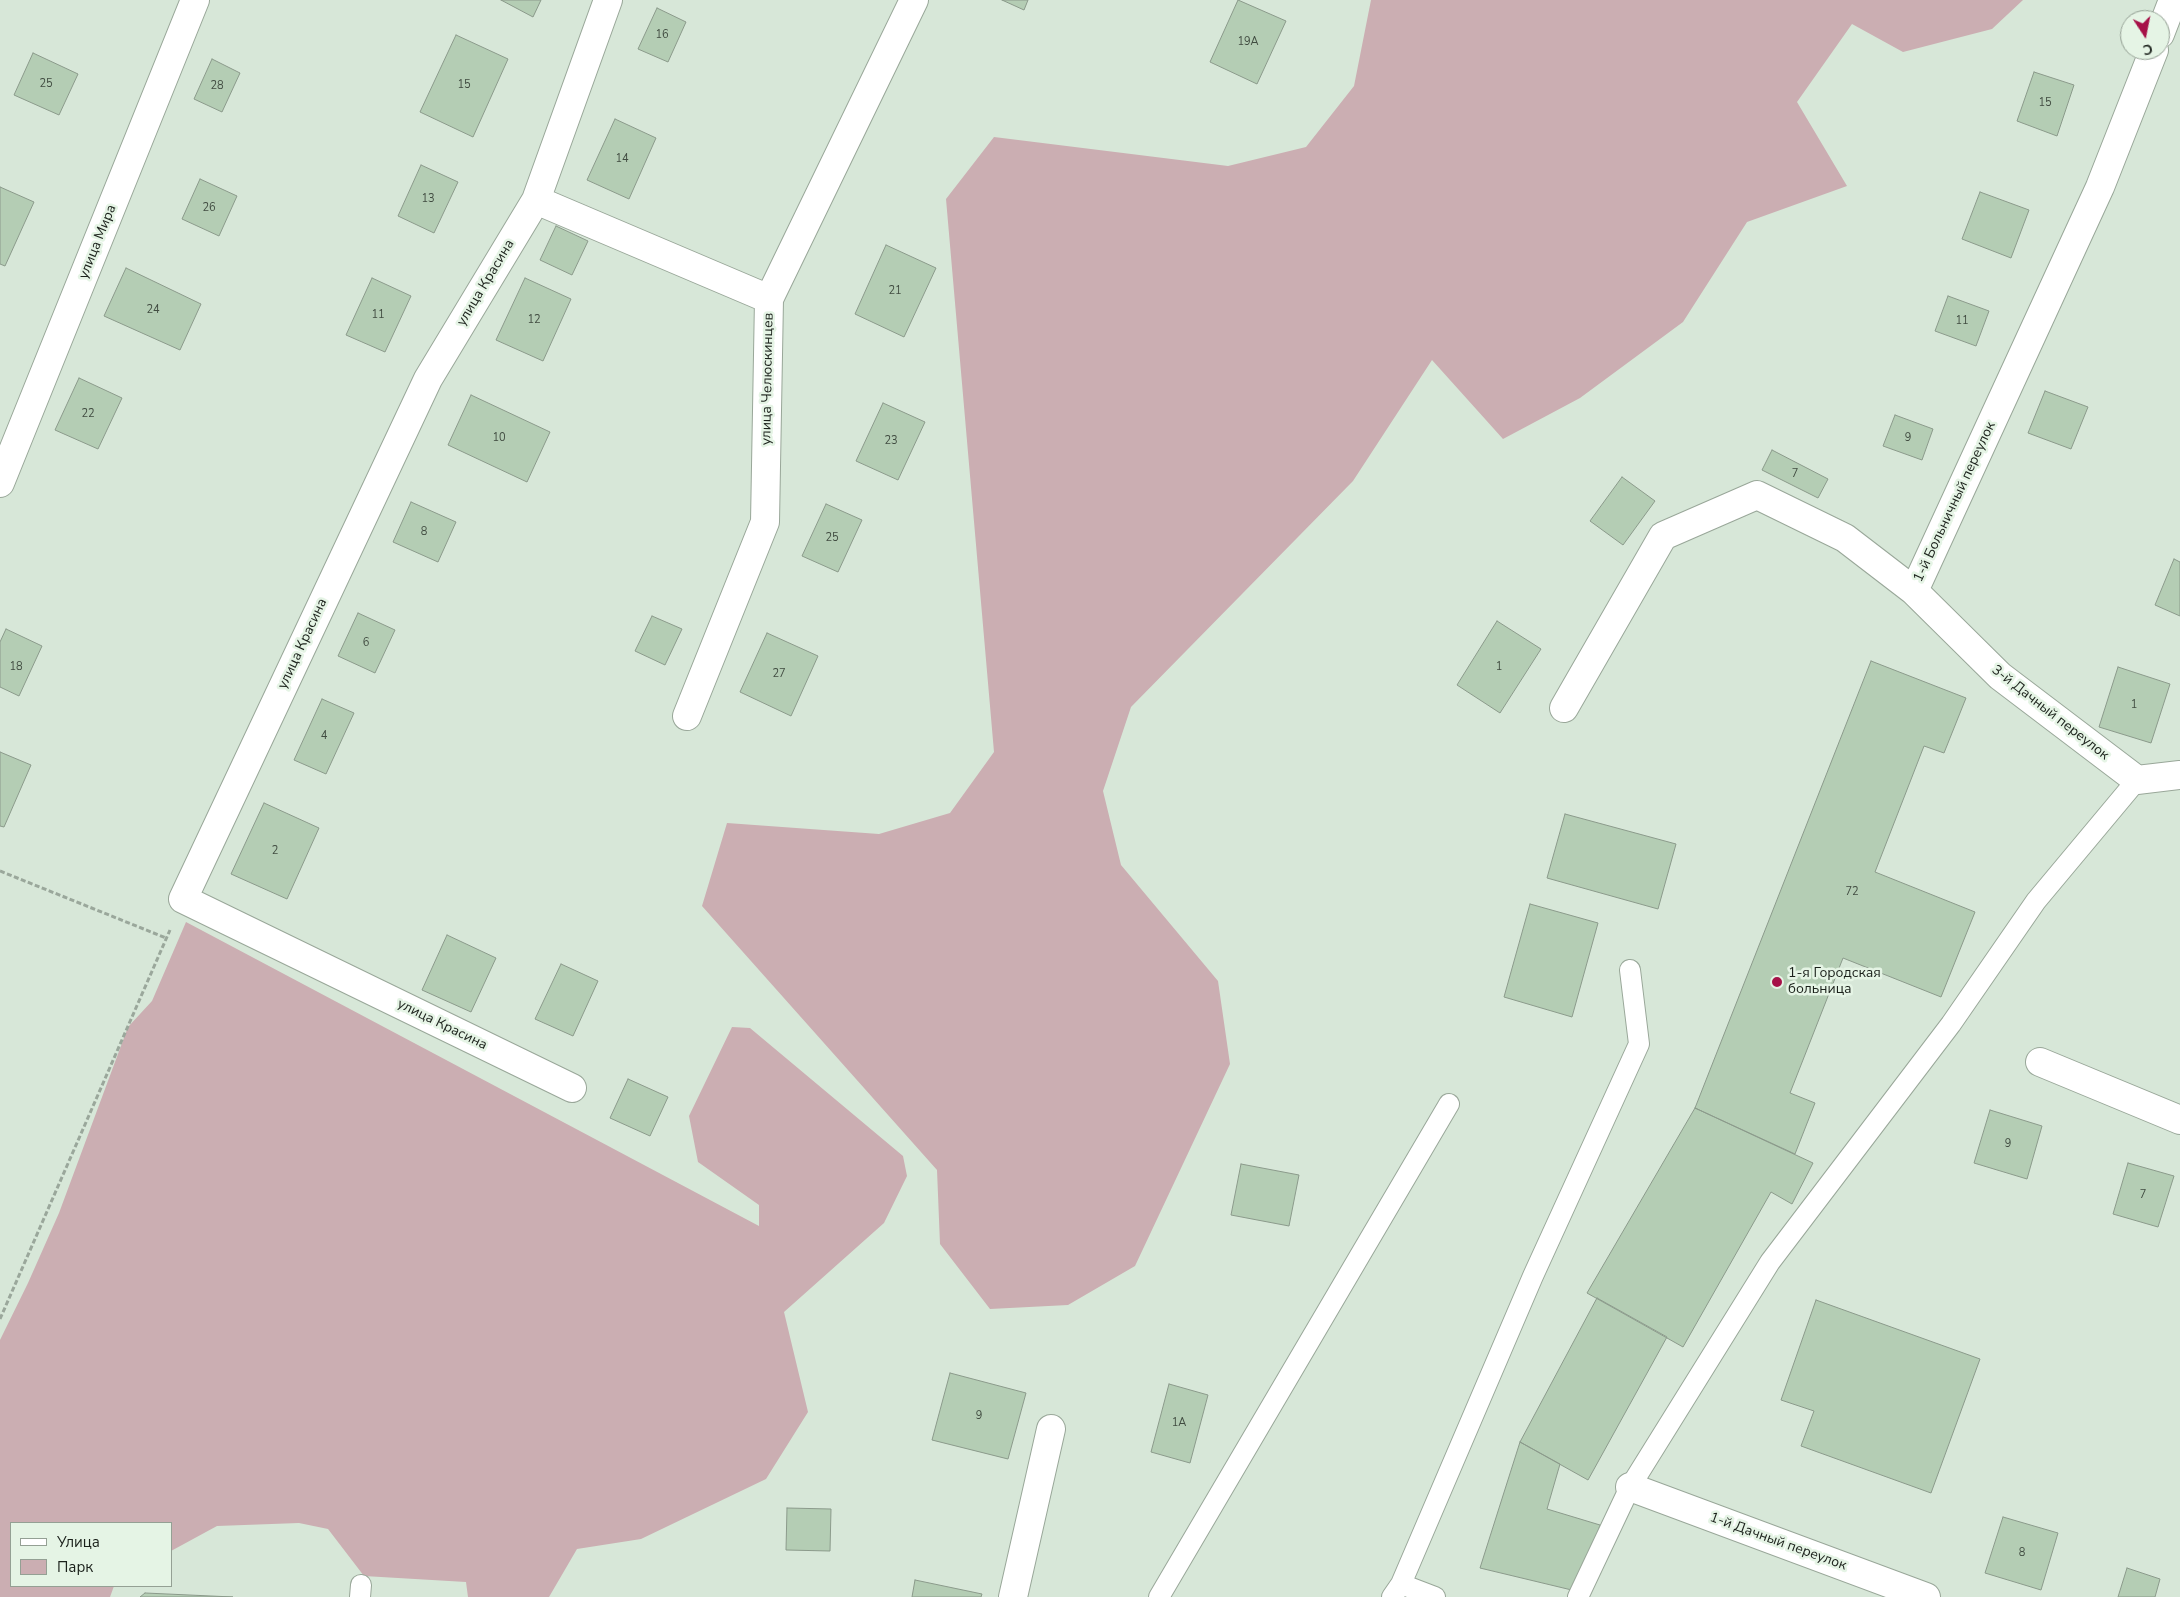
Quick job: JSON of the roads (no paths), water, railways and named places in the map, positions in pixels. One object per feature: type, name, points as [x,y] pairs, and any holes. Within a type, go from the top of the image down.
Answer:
[{"type":"street","name":"улица Мира","points":[[0,483],[195,0]]},
{"type":"street","name":"улица Красина","points":[[572,1088],[183,899],[428,379],[536,200],[608,0]]},
{"type":"street","name":"улица Челюскинцев","points":[[687,716],[765,522],[769,299],[914,0]]},
{"type":"street","name":"1-й Больничный переулок","points":[[1564,708],[1663,536],[1757,495],[1846,538],[1914,591],[2100,186],[2150,60]]},
{"type":"street","points":[[536,200],[769,299]]},
{"type":"street","name":"3-й Дачный переулок","points":[[1914,591],[2000,676],[2137,780]]},
{"type":"street","points":[[2137,780],[2180,775]]},
{"type":"street","points":[[2040,1062],[2180,1120]]},
{"type":"street","points":[[1013,1597],[1051,1429]]},
{"type":"street","name":"1-й Дачный переулок","points":[[1630,1487],[1926,1597]]},
{"type":"lane","points":[[1578,1597],[1630,1487],[1770,1262],[1951,1024],[2036,902],[2137,780]]},
{"type":"lane","points":[[1435,1597],[1397,1590],[1534,1276],[1639,1044],[1630,970]]},
{"type":"lane","points":[[1159,1597],[1448,1104]]},
{"type":"place","name":"1-я Городская больница","points":[[1777,982]]}]
